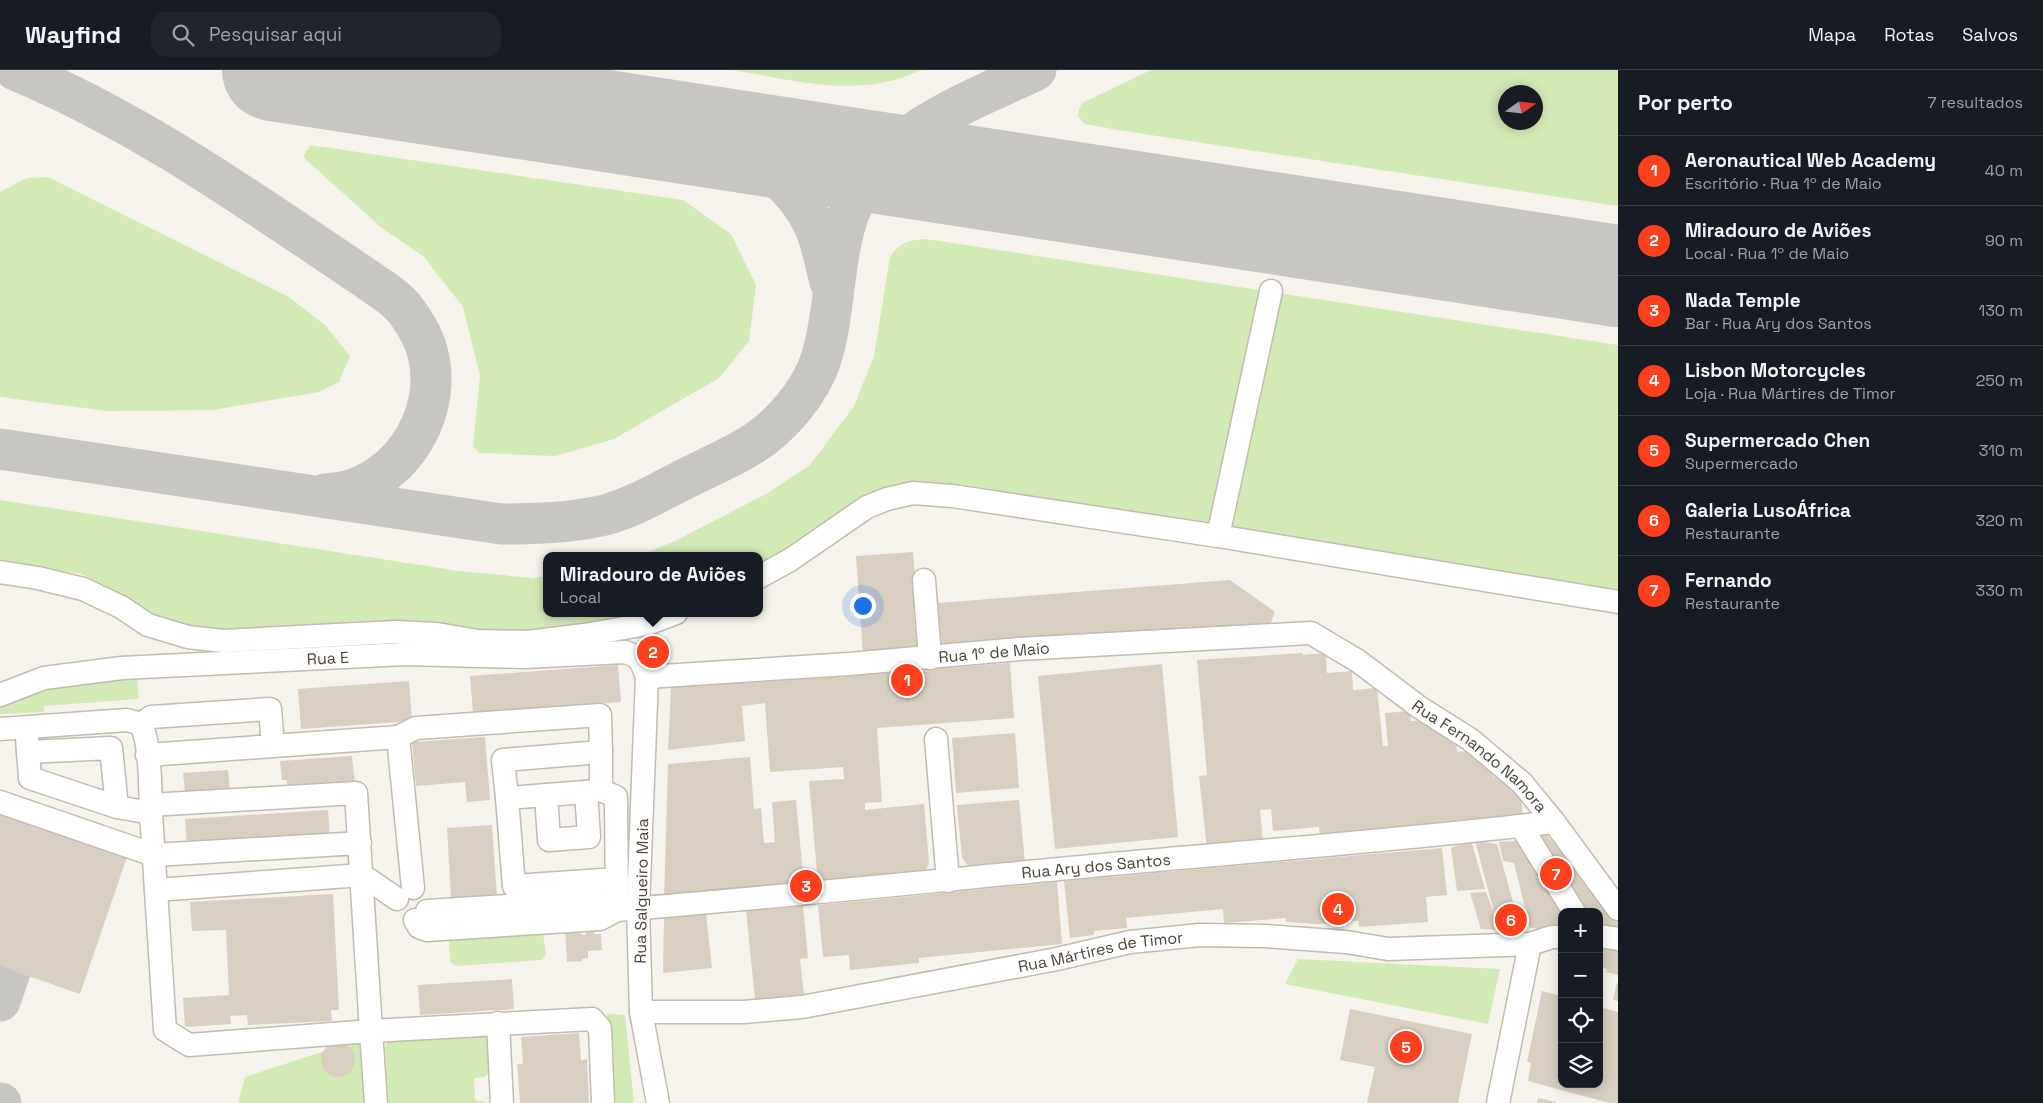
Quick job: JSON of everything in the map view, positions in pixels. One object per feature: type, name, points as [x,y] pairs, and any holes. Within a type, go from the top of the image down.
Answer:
[{"type":"street","points":[[1218,536],[1271,291]]},
{"type":"street","points":[[763,575],[790,560],[867,507],[887,499],[913,493],[952,496],[1218,536],[1618,602]]},
{"type":"street","points":[[0,572],[38,578],[83,589],[121,607],[148,625],[188,637],[223,641],[395,632],[437,634],[478,641],[528,642],[647,624],[665,617]]},
{"type":"street","points":[[924,580],[930,658]]},
{"type":"street","name":"Rua 1º de Maio","points":[[647,677],[930,658],[1019,649],[1311,633]]},
{"type":"street","name":"Rua Fernando Namora","points":[[1311,633],[1358,661],[1419,707],[1485,751],[1522,783],[1554,822],[1618,909]]},
{"type":"street","name":"Rua E","points":[[0,695],[44,678],[122,668],[405,654],[524,657],[625,652],[634,654],[641,660],[647,677]]},
{"type":"street","name":"Rua Salgueiro Maia","points":[[647,677],[627,909],[641,1012],[658,1103]]},
{"type":"street","points":[[140,724],[151,717],[270,709],[273,746]]},
{"type":"street","points":[[147,755],[398,737],[416,728],[600,715],[600,752],[593,791],[589,837],[549,840],[546,795]]},
{"type":"street","points":[[0,729],[128,720],[140,724],[144,732],[147,755],[165,1030],[189,1045],[498,1023],[592,1019],[600,1028],[603,1103]]},
{"type":"street","points":[[26,727],[30,778],[117,807],[151,809],[356,793],[376,1103]]},
{"type":"street","points":[[156,890],[362,875],[405,893],[398,737]]},
{"type":"street","points":[[936,739],[948,881]]},
{"type":"street","points":[[28,752],[111,748],[117,807]]},
{"type":"street","points":[[600,752],[503,760],[514,886],[617,879]]},
{"type":"street","points":[[506,798],[593,791],[616,797],[617,879],[627,909]]},
{"type":"street","points":[[0,802],[154,855],[360,843]]},
{"type":"street","name":"Rua Ary dos Santos","points":[[405,893],[424,893],[429,905],[421,915],[419,927],[427,930],[600,919],[627,909],[1429,837],[1554,822]]},
{"type":"street","points":[[1521,826],[1572,908]]},
{"type":"street","name":"Rua Mártires de Timor","points":[[641,1012],[744,1012],[802,1007],[1057,959],[1130,942],[1200,935],[1265,936],[1346,942],[1388,949],[1530,944],[1558,937]]},
{"type":"street","points":[[1603,937],[1618,939]]},
{"type":"street","points":[[1498,1103],[1530,944]]},
{"type":"street","points":[[498,1023],[502,1103]]},
{"type":"green space","points":[[732,70],[921,70],[898,79],[851,86],[804,82]]},
{"type":"green space","points":[[1151,70],[1618,70],[1618,206],[1118,130],[1085,124],[1078,116],[1082,103]]},
{"type":"green space","points":[[310,145],[683,200],[731,234],[756,285],[749,341],[719,378],[614,439],[556,456],[479,453],[473,446],[480,376],[463,307],[424,257],[382,228],[303,157]]},
{"type":"green space","points":[[48,177],[289,297],[325,325],[350,356],[339,382],[319,392],[213,410],[106,411],[0,397],[0,192],[27,178]]},
{"type":"green space","points":[[926,239],[1618,345],[1618,590],[1230,531],[887,489],[851,504],[806,538],[763,564],[763,552],[648,552],[675,541],[766,494],[810,465],[854,406],[874,356],[890,257],[905,243]]},
{"type":"green space","points":[[0,500],[459,571],[533,578],[543,577],[543,617],[621,617],[567,633],[526,635],[403,623],[210,629],[168,621],[82,574],[0,561]]},
{"type":"green space","points":[[137,678],[139,699],[44,706],[44,712],[0,714],[0,703],[61,685]]},
{"type":"green space","points":[[543,932],[546,955],[542,960],[456,966],[450,962],[449,941],[451,938]]},
{"type":"green space","points":[[1298,959],[1500,969],[1488,1024],[1285,984]]},
{"type":"green space","points":[[607,1014],[625,1015],[634,1103],[613,1103]]},
{"type":"green space","points":[[487,1034],[490,1040],[490,1073],[484,1077],[474,1078],[475,1100],[492,1103],[388,1103],[385,1047],[388,1041]]},
{"type":"green space","points":[[362,1039],[366,1103],[238,1103],[245,1077]]},
{"type":"building","points":[[913,552],[921,650],[863,654],[856,556]]},
{"type":"building","points":[[1230,580],[1275,612],[1270,625],[941,648],[938,603]]},
{"type":"building","points":[[1302,653],[1303,655],[1326,653],[1327,673],[1352,671],[1353,690],[1377,688],[1383,746],[1388,746],[1385,713],[1410,711],[1411,721],[1427,720],[1456,739],[1457,752],[1477,750],[1492,764],[1493,777],[1506,776],[1521,793],[1523,820],[1320,838],[1319,827],[1273,831],[1271,809],[1260,810],[1263,843],[1207,849],[1199,776],[1207,775],[1197,660]]},
{"type":"building","points":[[1010,663],[1014,718],[877,728],[882,802],[865,803],[865,810],[924,804],[929,862],[923,872],[818,884],[809,781],[844,779],[843,767],[770,772],[765,703],[742,706],[745,741],[668,750],[671,687],[763,680],[763,682]]},
{"type":"building","points":[[1162,664],[1178,837],[1055,849],[1038,676]]},
{"type":"building","points":[[618,665],[621,702],[473,713],[470,676]]},
{"type":"building","points":[[409,681],[412,721],[301,729],[298,689]]},
{"type":"building","points":[[1015,733],[1019,788],[956,793],[952,738]]},
{"type":"building","points":[[485,737],[490,800],[467,802],[465,782],[416,786],[412,742]]},
{"type":"building","points":[[352,756],[355,785],[288,790],[287,780],[282,780],[280,761]]},
{"type":"building","points":[[750,757],[754,809],[761,808],[764,843],[775,842],[772,802],[796,800],[804,885],[664,899],[668,764]]},
{"type":"building","points":[[228,770],[230,789],[185,792],[183,773]]},
{"type":"building","points":[[1019,800],[1025,862],[972,867],[966,864],[962,857],[957,805]]},
{"type":"building","points":[[328,810],[330,837],[187,846],[185,819]]},
{"type":"building","points":[[0,812],[127,857],[80,994],[0,966]]},
{"type":"building","points":[[492,825],[497,896],[451,899],[447,828]]},
{"type":"building","points":[[1546,834],[1618,920],[1618,930],[1603,930],[1603,908],[1573,908],[1533,841]]},
{"type":"building","points":[[1471,840],[1485,889],[1457,891],[1451,848]]},
{"type":"building","points":[[1526,840],[1560,908],[1558,908],[1558,929],[1530,928],[1514,863],[1503,861],[1499,842]]},
{"type":"building","points":[[1475,841],[1497,844],[1521,931],[1481,929],[1470,893],[1486,892],[1496,919]]},
{"type":"building","points":[[1442,848],[1447,895],[1426,897],[1428,922],[1359,927],[1358,921],[1319,924],[1286,922],[1286,918],[1224,923],[1223,909],[1126,918],[1127,928],[1094,931],[1094,935],[1070,938],[1064,881]]},
{"type":"building","points":[[1057,882],[1062,944],[919,958],[919,963],[850,970],[849,955],[823,957],[818,905]]},
{"type":"building","points":[[333,894],[339,1010],[331,1010],[332,1021],[248,1025],[247,1015],[230,1016],[231,1024],[185,1027],[183,998],[229,995],[226,930],[192,931],[190,902]]},
{"type":"building","points":[[803,905],[808,958],[800,959],[804,995],[781,1000],[755,1000],[746,910]]},
{"type":"building","points":[[706,914],[712,968],[663,973],[664,918]]},
{"type":"building","points":[[580,928],[581,935],[586,935],[585,928],[593,928],[594,934],[601,934],[602,950],[588,951],[588,958],[582,959],[582,961],[567,962],[565,929]]},
{"type":"building","points":[[1603,948],[1618,950],[1618,975],[1606,972],[1607,969],[1603,968]]},
{"type":"building","points":[[512,979],[514,1009],[420,1015],[418,985]]},
{"type":"building","points":[[1618,983],[1618,1001],[1613,1000]]},
{"type":"building","points":[[1542,991],[1558,995],[1558,1088],[1603,1088],[1603,1008],[1618,1012],[1618,1103],[1609,1103],[1528,1081],[1531,1063],[1527,1062]]},
{"type":"building","points":[[1350,1009],[1472,1034],[1458,1103],[1367,1103],[1375,1067],[1340,1060]]},
{"type":"building","points":[[579,1033],[581,1060],[587,1059],[589,1103],[520,1103],[517,1064],[523,1064],[521,1037]]},
{"type":"building","points":[[338,1043],[350,1048],[355,1060],[350,1072],[338,1077],[326,1072],[321,1060],[326,1048]]},
{"type":"building","points":[[1538,1098],[1556,1102],[1556,1103],[1537,1103]]},
{"type":"taxiway","points":[[15,70],[62,91],[152,139],[239,193],[367,279],[403,306],[418,329],[428,356],[431,384],[426,411],[415,437],[399,459],[378,477],[353,489],[325,494]]},
{"type":"taxiway","points":[[0,449],[501,524],[540,523],[592,518],[624,509],[740,452],[760,439],[782,420],[809,385],[821,359],[830,317],[843,233],[858,193],[873,170],[891,151],[913,133],[937,118],[1036,70]]},
{"type":"taxiway","points":[[709,137],[725,143],[755,160],[782,181],[794,194],[816,230],[830,282]]},
{"type":"taxiway","points":[[0,1001],[11,969]]},
{"type":"runway","points":[[273,70],[1618,276]]},
{"type":"place","name":"Miradouro de Aviões","points":[[653,652]]},
{"type":"place","name":"Aeronautical Web Academy","points":[[907,680]]},
{"type":"place","name":"Fernando","points":[[1556,874]]},
{"type":"place","name":"Nada Temple","points":[[806,886]]},
{"type":"place","name":"Lisbon Motorcycles","points":[[1338,909]]},
{"type":"place","name":"Galeria LusoÁfrica","points":[[1511,920]]},
{"type":"place","name":"Supermercado Chen","points":[[1406,1047]]}]
